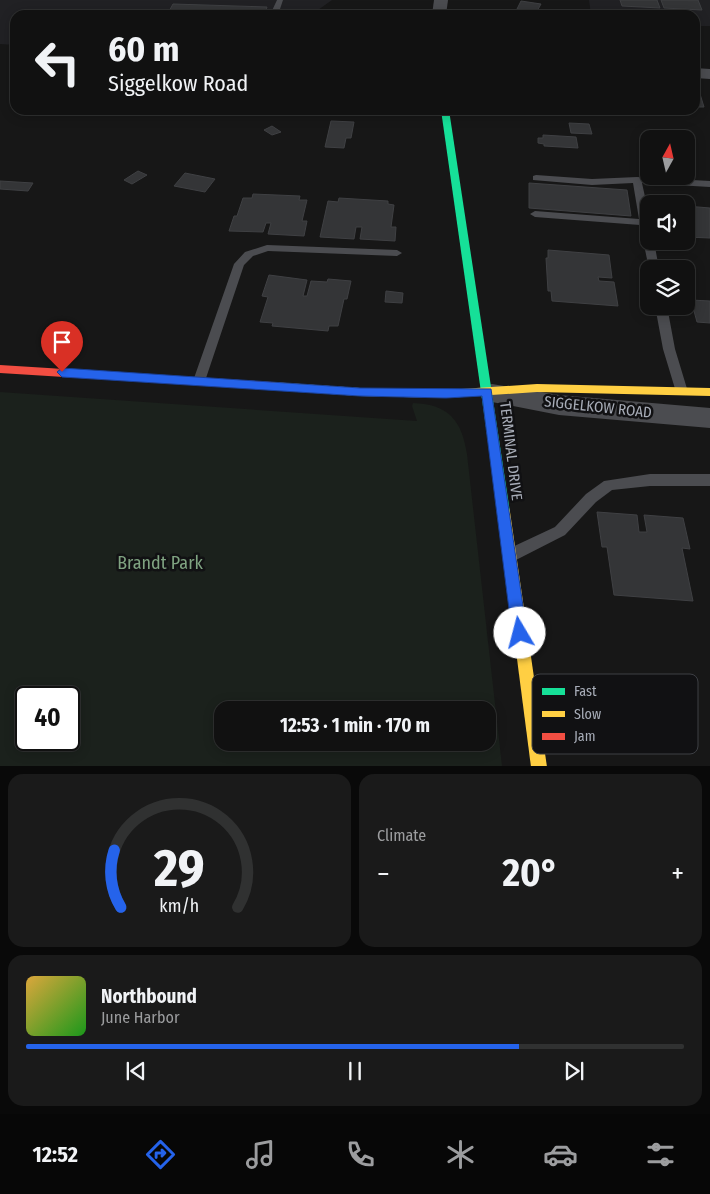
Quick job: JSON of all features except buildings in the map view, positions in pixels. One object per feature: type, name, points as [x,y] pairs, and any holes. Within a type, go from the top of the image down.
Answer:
[{"type":"street","name":"TERMINAL DRIVE","points":[[446,115],[480,359],[487,392],[532,717]]},
{"type":"street","name":"SIGGELKOW ROAD","points":[[0,369],[360,392],[446,394],[537,388],[710,392]]},
{"type":"street","name":"SIGGELKOW ROAD","points":[[487,392],[558,405],[710,418]]},
{"type":"lane","points":[[536,178],[592,182],[637,180],[710,184]]},
{"type":"lane","points":[[637,180],[640,196]]},
{"type":"lane","points":[[535,214],[640,222]]},
{"type":"lane","points":[[199,381],[239,264],[249,254],[266,248],[398,253]]},
{"type":"lane","points":[[663,315],[669,349],[682,392]]},
{"type":"lane","points":[[509,556],[560,531],[591,498],[609,485],[650,480],[710,480]]},
{"type":"shaded area","points":[[0,0],[332,0],[318,10],[10,10],[10,45],[0,44]]},
{"type":"shaded area","points":[[589,0],[710,0],[710,26],[700,26],[700,10],[590,10]]},
{"type":"green space","name":"Brandt Park","points":[[0,392],[417,421],[412,406],[413,403],[436,407],[452,416],[462,432],[467,454],[495,701],[214,701],[214,751],[496,751],[496,713],[502,766],[0,766]]},
{"type":"traffic: fast","points":[[446,115],[504,512]]},
{"type":"traffic: slow","points":[[272,386],[360,392],[446,394],[537,388],[710,392]]},
{"type":"traffic: slow","points":[[504,512],[532,716]]},
{"type":"traffic: slow","points":[[537,754],[539,766]]},
{"type":"traffic: jam","points":[[0,369],[272,386]]},
{"type":"route","points":[[62,372],[360,392],[446,394],[487,392],[490,425],[520,633]]}]
